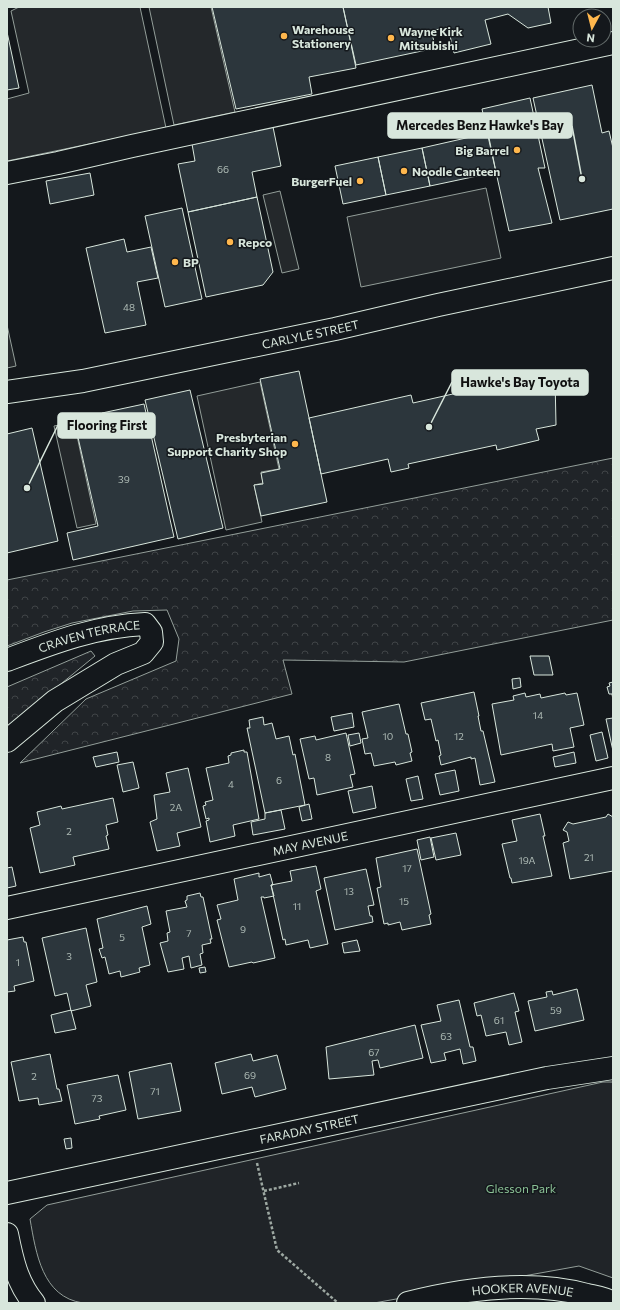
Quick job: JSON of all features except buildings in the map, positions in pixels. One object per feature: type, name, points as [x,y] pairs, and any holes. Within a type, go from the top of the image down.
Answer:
[{"type":"street","points":[[11,177],[613,43]]},
{"type":"street","name":"CARLYLE STREET","points":[[7,392],[83,381],[216,354],[613,268]]},
{"type":"street","name":"CRAVEN TERRACE","points":[[7,660],[58,641],[92,631],[128,625],[145,624],[151,632],[152,642],[143,653],[116,664],[55,701],[7,741]]},
{"type":"street","name":"MAY AVENUE","points":[[7,908],[613,778]]},
{"type":"street","name":"FARADAY STREET","points":[[7,1193],[547,1078],[613,1068]]},
{"type":"street","points":[[7,1234],[16,1272],[25,1293],[34,1303]]},
{"type":"street","name":"HOOKER AVENUE","points":[[408,1303],[470,1291],[540,1287],[574,1291],[608,1300],[613,1303]]},
{"type":"path","points":[[251,1141],[277,1250],[338,1303]]},
{"type":"path","points":[[264,1191],[299,1183]]},
{"type":"green space","points":[[613,458],[613,620],[404,662],[283,660],[292,694],[20,763],[86,699],[176,661],[179,639],[167,610],[133,611],[72,623],[7,646],[7,580]]},
{"type":"green space","points":[[91,651],[95,656],[7,728],[7,687]]},
{"type":"green space","name":"Glesson Park","points":[[603,1082],[613,1082],[613,1278],[579,1266],[374,1303],[83,1303],[69,1299],[58,1292],[43,1272],[35,1246],[30,1219],[47,1205]]},
{"type":"shaded area","points":[[19,7],[140,7],[166,128],[7,161],[7,99],[29,93],[11,11]]},
{"type":"shaded area","points":[[149,7],[211,7],[235,112],[174,125]]},
{"type":"shaded area","points":[[486,188],[501,258],[361,287],[347,217]]},
{"type":"shaded area","points":[[280,191],[299,269],[282,273],[263,195]]},
{"type":"shaded area","points":[[7,325],[16,366],[7,368]]},
{"type":"shaded area","points":[[260,382],[279,469],[261,472],[263,483],[254,485],[262,522],[226,530],[197,396]]},
{"type":"shaded area","points":[[74,422],[96,524],[77,528],[54,426]]},
{"type":"place","name":"Warehouse Stationery","points":[[284,36]]},
{"type":"place","name":"Wayne Kirk Mitsubishi","points":[[391,38]]},
{"type":"place","name":"Big Barrel","points":[[517,150]]},
{"type":"place","name":"Noodle Canteen","points":[[404,171]]},
{"type":"place","name":"Mercedes Benz Hawke's Bay","points":[[582,179]]},
{"type":"place","name":"BurgerFuel","points":[[360,181]]},
{"type":"place","name":"Repco","points":[[230,242]]},
{"type":"place","name":"BP","points":[[175,262]]},
{"type":"place","name":"Hawke's Bay Toyota","points":[[429,427]]},
{"type":"place","name":"Presbyterian Support Charity Shop","points":[[295,444]]},
{"type":"place","name":"Flooring First","points":[[27,488]]}]
